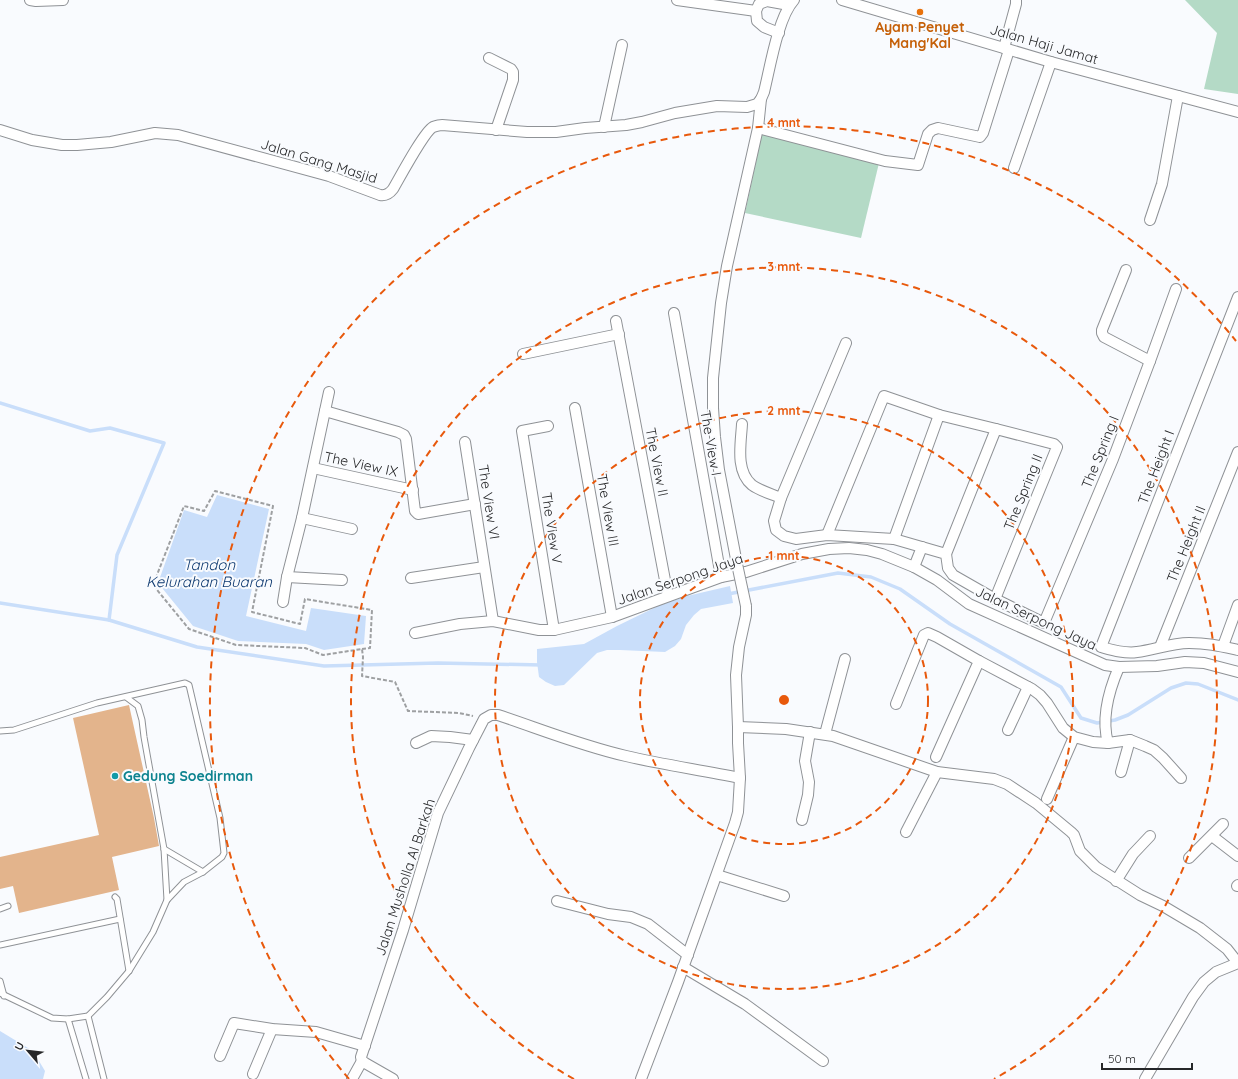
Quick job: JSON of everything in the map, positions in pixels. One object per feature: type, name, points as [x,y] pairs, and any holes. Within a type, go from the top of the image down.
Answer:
[{"type":"street","points":[[30,0],[63,0]]},
{"type":"street","points":[[677,0],[756,11]]},
{"type":"street","points":[[641,1079],[717,876],[737,817],[740,778],[736,675],[739,647],[746,615],[746,606],[715,444],[713,378],[721,302],[727,266],[758,128],[761,99],[779,33],[792,3],[767,0],[759,4],[756,11],[757,21],[764,27],[779,33]]},
{"type":"street","name":"Jalan Haji Jamat","points":[[842,0],[1051,62],[1238,112]]},
{"type":"street","points":[[758,128],[885,161],[918,165],[928,134],[932,130],[938,128],[980,137],[983,133],[1006,49],[1016,0]]},
{"type":"street","points":[[604,126],[622,45]]},
{"type":"street","points":[[489,58],[511,69],[513,72],[512,80],[496,130]]},
{"type":"street","points":[[1014,168],[1051,62]]},
{"type":"street","points":[[1150,220],[1162,184],[1178,96]]},
{"type":"street","name":"Jalan Gang Masjid","points":[[0,130],[32,140],[62,145],[111,142],[155,133],[178,135],[329,176],[356,187],[384,195],[393,189],[428,132],[433,127],[442,125],[543,133],[626,125],[675,113],[717,106],[747,107],[757,104],[761,99]]},
{"type":"street","points":[[1126,270],[1102,333],[1104,337],[1150,361]]},
{"type":"street","name":"The Spring I","points":[[995,599],[1044,623],[1113,459],[1176,288]]},
{"type":"street","name":"The Height I","points":[[1160,647],[1137,652],[1124,652],[1100,646],[1238,297]]},
{"type":"street","name":"The View I","points":[[674,313],[721,577]]},
{"type":"street","name":"The View II","points":[[616,321],[668,596]]},
{"type":"street","points":[[523,354],[619,334]]},
{"type":"street","points":[[846,343],[781,498],[774,521],[776,530],[784,536],[796,539],[827,535],[894,539],[946,554]]},
{"type":"street","name":"The View IX","points":[[329,392],[313,468],[413,490]]},
{"type":"street","points":[[827,535],[884,396],[939,415],[996,429],[946,554],[948,568],[952,575],[995,599]]},
{"type":"street","name":"The View III","points":[[575,408],[612,617]]},
{"type":"street","name":"The View IX","points":[[325,411],[404,435],[406,439],[415,511],[418,514],[475,504]]},
{"type":"street","points":[[894,539],[939,415]]},
{"type":"street","points":[[742,424],[740,462],[746,478],[752,485],[759,489],[781,498]]},
{"type":"street","name":"The View V","points":[[548,426],[522,431],[554,630]]},
{"type":"street","name":"The Spring II","points":[[995,599],[1056,447],[1054,444],[996,429]]},
{"type":"street","name":"The View VI","points":[[465,442],[493,621]]},
{"type":"street","name":"The Height II","points":[[1160,647],[1238,452]]},
{"type":"street","points":[[283,602],[287,577],[313,468]]},
{"type":"street","points":[[302,518],[352,529]]},
{"type":"street","points":[[914,567],[922,547]]},
{"type":"street","name":"Jalan Serpong Jaya","points":[[415,632],[460,624],[493,621],[539,630],[554,630],[612,617],[721,577],[746,572],[802,554],[829,549],[848,548],[882,554],[914,567],[937,580],[969,604],[1105,665],[1119,667],[1157,666],[1185,662],[1204,663],[1238,672]]},
{"type":"street","points":[[411,578],[484,567]]},
{"type":"street","points":[[287,577],[342,580]]},
{"type":"street","points":[[1223,646],[1238,605]]},
{"type":"street","points":[[896,704],[924,635],[928,633],[1040,695],[1063,728],[1074,737],[1094,742],[1107,738],[1130,740],[1154,750],[1181,778]]},
{"type":"street","points":[[1160,647],[1188,643],[1213,644],[1238,650]]},
{"type":"street","points":[[825,734],[845,659]]},
{"type":"street","points":[[936,758],[979,661]]},
{"type":"street","points":[[1107,738],[1106,708],[1112,685],[1119,667]]},
{"type":"street","points":[[1008,730],[1028,687]]},
{"type":"street","points":[[484,719],[491,715],[498,715],[586,745],[626,756],[740,778]]},
{"type":"street","name":"Jalan Musholla Al Barkah","points":[[362,1061],[361,1056],[364,1046],[403,930],[438,813],[484,719]]},
{"type":"street","points":[[738,727],[786,729],[825,734],[937,772],[994,779],[1007,784],[1044,810],[1071,832],[1083,854],[1096,867],[1116,881],[1200,928],[1227,949],[1238,963],[1216,972],[1204,982],[1193,997],[1145,1079]]},
{"type":"street","points":[[802,820],[808,795],[809,782],[804,761],[810,732]]},
{"type":"street","points":[[416,743],[431,736],[473,740]]},
{"type":"street","points":[[1046,799],[1074,737]]},
{"type":"street","points":[[1121,772],[1130,740]]},
{"type":"street","points":[[906,832],[937,772]]},
{"type":"street","points":[[1188,858],[1223,824]]},
{"type":"street","points":[[1116,881],[1133,854],[1150,836]]},
{"type":"street","points":[[1212,836],[1238,856]]},
{"type":"street","points":[[717,876],[784,896]]},
{"type":"street","points":[[558,900],[608,914],[632,917],[648,924],[688,955]]},
{"type":"street","points":[[683,967],[745,1004],[823,1061]]},
{"type":"street","points":[[220,1056],[234,1023],[272,1029],[316,1032],[364,1046]]},
{"type":"street","points":[[253,1074],[272,1029]]},
{"type":"street","points":[[352,1079],[362,1061],[393,1079]]},
{"type":"lane","points":[[0,732],[14,730],[97,703],[185,683],[189,685],[220,818],[224,853],[222,857],[203,872],[184,882],[168,900],[153,932],[129,971],[108,997],[88,1016],[68,1019],[52,1018],[2,994],[0,981]]},
{"type":"lane","points":[[126,697],[138,706],[142,720],[164,849],[168,900]]},
{"type":"lane","points":[[164,849],[203,872]]},
{"type":"lane","points":[[115,897],[117,899],[129,971]]},
{"type":"lane","points":[[0,909],[8,906]]},
{"type":"lane","points":[[0,945],[120,919]]},
{"type":"lane","points":[[88,1016],[104,1079]]},
{"type":"lane","points":[[68,1019],[86,1079]]},
{"type":"path","points":[[215,491],[273,506],[252,612],[300,624],[305,599],[372,610],[370,648],[362,649],[322,655],[306,648],[236,645],[189,629],[153,585],[184,506],[204,511],[215,491]]},
{"type":"path","points":[[362,649],[362,676],[395,682],[408,711],[459,713],[484,719]]},
{"type":"green space","points":[[1185,0],[1238,0],[1238,94],[1204,89],[1217,33]]},
{"type":"green space","points":[[762,134],[879,163],[861,238],[745,213]]},
{"type":"water","name":"Tandon Kelurahan Buaran","points":[[217,495],[269,509],[246,616],[306,631],[311,608],[366,616],[364,644],[324,650],[306,644],[238,641],[193,626],[158,583],[184,510],[207,517]]},
{"type":"water","points":[[730,586],[733,603],[701,609],[686,625],[681,639],[675,646],[665,652],[607,650],[597,653],[564,685],[555,686],[539,677],[537,649],[584,644],[658,606],[687,596]]},
{"type":"water","points":[[0,1031],[33,1051],[45,1071],[43,1079],[0,1079]]},
{"type":"building","name":"Gedung Soedirman","points":[[129,705],[159,846],[112,857],[119,890],[19,913],[13,886],[0,889],[0,857],[99,835],[73,718]]},
{"type":"waterway","points":[[0,403],[90,431],[110,428],[164,443],[117,555],[109,620]]},
{"type":"waterway","points":[[728,594],[838,573],[871,577],[900,589],[950,624],[1061,687],[1081,718],[1097,723],[1115,720],[1128,715],[1171,688],[1186,683],[1198,684],[1238,700]]},
{"type":"waterway","points":[[0,603],[109,620],[197,647],[324,666],[438,663],[542,665]]},
{"type":"place","name":"Ayam Penyet Mang'Kal","points":[[920,12]]},
{"type":"place","name":"Gedung Soedirman","points":[[115,776]]}]
